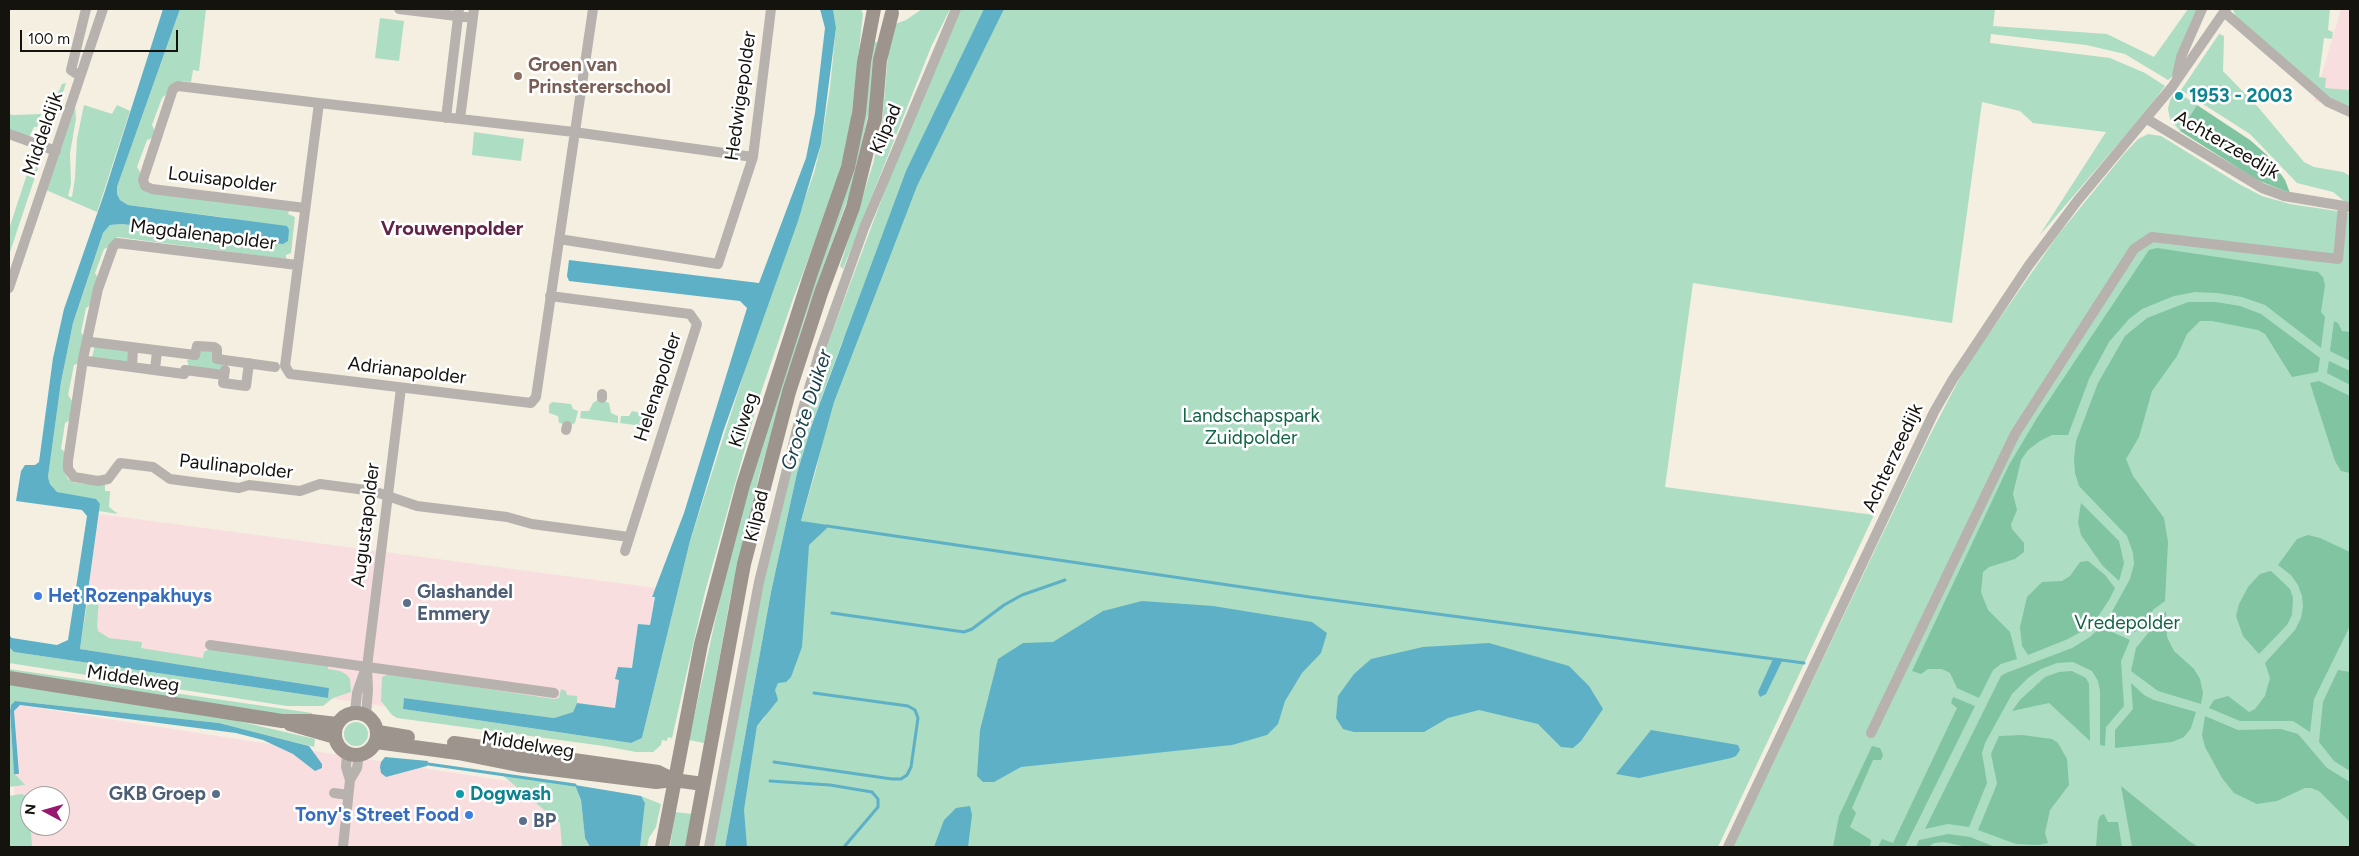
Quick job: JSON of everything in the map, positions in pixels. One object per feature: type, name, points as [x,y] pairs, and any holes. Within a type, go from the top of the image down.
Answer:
[{"type":"main road","points":[[874,9],[899,11]]},
{"type":"main road","name":"Kilweg","points":[[662,847],[701,644],[743,485],[810,276],[848,167],[859,114],[864,62],[874,9]]},
{"type":"main road","name":"Kilweg","points":[[692,847],[744,564],[789,392],[853,207],[875,119],[880,60],[899,11]]},
{"type":"main road","name":"Middelweg","points":[[9,678],[282,721],[310,731],[336,730]]},
{"type":"main road","points":[[360,713],[372,719],[377,737],[366,753],[353,754],[337,744],[336,730],[341,718],[360,713]]},
{"type":"main road","name":"Middelweg","points":[[377,737],[528,766],[656,782],[674,780],[703,784]]},
{"type":"street","name":"Middeldijk","points":[[80,76],[71,70],[86,9]]},
{"type":"street","name":"Middeldijk","points":[[9,288],[103,9]]},
{"type":"street","points":[[400,9],[474,14],[460,120]]},
{"type":"street","points":[[574,132],[593,9]]},
{"type":"street","name":"Hedwigepolder","points":[[559,239],[718,264],[753,156],[771,9]]},
{"type":"street","name":"Kilpad","points":[[709,847],[757,590],[797,429],[820,351],[864,228],[956,9]]},
{"type":"street","name":"Achterzeedijk","points":[[2176,81],[2181,57],[2202,9]]},
{"type":"street","name":"Achterzeedijk","points":[[1728,847],[1934,412],[2029,265],[2078,200],[2147,119],[2225,10],[2328,102],[2350,112]]},
{"type":"street","points":[[446,118],[459,12]]},
{"type":"street","name":"Louisapolder","points":[[305,208],[152,189],[146,186],[143,180],[173,89],[178,86],[319,103]]},
{"type":"street","points":[[319,103],[574,132],[753,156]]},
{"type":"street","name":"Adrianapolder","points":[[319,103],[285,366],[290,374],[532,403],[536,397],[574,132]]},
{"type":"street","name":"Achterzeedijk","points":[[2147,119],[2262,188],[2284,196],[2347,206]]},
{"type":"street","points":[[9,134],[56,151]]},
{"type":"street","points":[[1871,733],[2015,434],[2134,249],[2152,237],[2338,259],[2347,206]]},
{"type":"street","name":"Magdalenapolder","points":[[89,342],[98,289],[113,247],[117,243],[298,265]]},
{"type":"street","name":"Helenapolder","points":[[550,296],[690,314],[697,324],[625,551]]},
{"type":"street","points":[[89,342],[195,355],[197,346],[207,345],[217,349],[217,359],[275,367]]},
{"type":"street","name":"Paulinapolder","points":[[89,342],[68,461],[68,469],[74,477],[98,480],[108,479],[120,463],[153,467],[170,479],[239,488],[249,486],[300,491],[320,484],[373,491],[417,506],[507,517],[532,524],[629,536]]},
{"type":"street","points":[[132,367],[133,348]]},
{"type":"street","points":[[155,370],[157,351]]},
{"type":"street","points":[[87,361],[184,374],[187,354]]},
{"type":"street","points":[[226,360],[223,383],[233,386],[246,386],[249,363]]},
{"type":"street","points":[[185,370],[224,375]]},
{"type":"street","name":"Augustapolder","points":[[360,713],[368,690],[366,667],[401,388]]},
{"type":"street","points":[[210,645],[554,693]]},
{"type":"street","points":[[343,847],[350,780],[346,767],[353,754]]},
{"type":"street","points":[[334,793],[348,794]]},
{"type":"shaded area","points":[[2341,9],[2350,9],[2350,107],[2314,101]]},
{"type":"shaded area","points":[[99,514],[656,588],[652,596],[655,597],[650,625],[638,624],[632,669],[618,667],[619,680],[615,708],[577,703],[403,709],[328,698],[181,666],[80,649]]},
{"type":"shaded area","points":[[12,704],[558,789],[576,847],[16,847]]},
{"type":"green space","points":[[180,9],[206,9],[199,71],[193,70],[191,82],[181,81],[162,98],[152,125],[155,131],[152,138],[147,140],[137,167],[140,172],[139,183],[289,211],[288,214],[295,217],[291,253],[286,255],[286,259],[117,237],[109,247],[104,249],[95,273],[98,278],[92,304],[86,308],[81,332],[84,337],[79,363],[74,365],[68,395],[72,401],[70,420],[65,423],[61,449],[66,453],[64,471],[68,479],[75,483],[105,485],[105,491],[110,491],[109,507],[118,514],[99,511],[100,504],[57,492],[50,484],[48,477],[61,382],[73,323],[103,233],[110,225],[122,224],[286,243],[229,218],[128,205],[120,200],[117,194],[117,187]]},
{"type":"green space","points":[[833,9],[861,9],[863,14],[849,137],[832,197],[793,299],[759,398],[705,592],[672,738],[668,737],[667,741],[662,740],[661,745],[653,752],[636,752],[397,718],[392,715],[381,701],[382,677],[389,674],[554,699],[559,698],[561,689],[566,691],[567,695],[577,696],[577,703],[573,712],[554,718],[404,698],[403,709],[631,743],[642,738],[690,541],[762,317],[814,173],[821,144],[830,88],[836,28]]},
{"type":"green space","points":[[922,9],[950,9],[931,47],[843,269],[840,266],[873,164],[882,124],[888,55],[895,24],[906,20]]},
{"type":"green space","name":"Landschapspark Zuidpolder","points":[[960,9],[1995,9],[1993,26],[2107,34],[2154,57],[2188,9],[2197,9],[2172,77],[2168,80],[2125,54],[2086,45],[1991,34],[1990,43],[2110,58],[2145,73],[2165,86],[2148,109],[2039,236],[2106,132],[2033,123],[2020,111],[1982,102],[1952,323],[1693,283],[1665,487],[1874,515],[1718,847],[738,847],[757,726],[765,717],[805,522],[801,521],[816,470],[844,337],[811,426],[797,473],[771,592],[725,847],[714,847],[756,612],[796,449],[821,362],[893,169]]},
{"type":"green space","points":[[2233,9],[2330,9],[2328,30],[2333,32],[2332,39],[2324,38],[2319,77],[2326,78],[2325,88],[2350,90],[2350,107],[2331,98],[2237,21]]},
{"type":"green space","points":[[380,18],[404,21],[399,61],[375,58]]},
{"type":"green space","points":[[2219,34],[2224,36],[2223,71],[2258,107],[2304,162],[2314,167],[2343,172],[2350,176],[2350,202],[2344,201],[2333,192],[2297,183],[2250,134],[2181,90]]},
{"type":"green space","points":[[873,41],[878,43],[870,106],[853,184],[805,318],[759,476],[730,599],[704,743],[689,740],[738,517],[813,282]]},
{"type":"green space","points":[[66,83],[50,133],[41,130],[62,84]]},
{"type":"green space","points":[[2176,91],[2197,105],[2180,131],[2170,119],[2168,109],[2170,100]]},
{"type":"green space","points":[[84,105],[112,114],[117,105],[130,111],[97,212],[46,190],[75,106],[76,119],[70,153],[71,184],[68,196],[72,197],[77,139]]},
{"type":"green space","points":[[2197,105],[2250,140],[2267,155],[2285,180],[2290,193],[2257,180],[2180,131]]},
{"type":"green space","points":[[9,114],[41,114],[37,127],[34,127],[29,137],[9,130]]},
{"type":"green space","points":[[474,132],[524,139],[521,161],[472,155]]},
{"type":"green space","name":"Vredepolder","points":[[2148,134],[2161,136],[2262,196],[2290,204],[2350,213],[2350,847],[1733,847],[1929,437],[1965,368],[2058,235],[2124,154],[2138,139]]},
{"type":"green space","points":[[32,159],[40,162],[9,255],[9,229]]},
{"type":"green space","points":[[2157,248],[2318,272],[2323,277],[2325,285],[2321,312],[2325,317],[2321,348],[2265,305],[2242,297],[2217,293],[2195,292],[2174,296],[2142,309],[2129,319],[2109,342],[2089,379],[2068,435],[2052,435],[2040,441],[2028,450],[2021,460],[2013,494],[2017,510],[2011,524],[2012,529],[2024,543],[2024,552],[2015,559],[1989,567],[1983,572],[1981,592],[1984,600],[1988,610],[2010,632],[2017,659],[2001,664],[1993,670],[1979,698],[1957,688],[1950,673],[1942,669],[1928,669],[1921,674],[1912,671],[2009,465],[2037,418],[2149,250]]},
{"type":"green space","points":[[2188,302],[2216,302],[2240,306],[2261,314],[2320,358],[2318,372],[2292,377],[2265,334],[2258,330],[2212,321],[2200,321],[2187,334],[2177,356],[2152,391],[2139,437],[2126,459],[2133,476],[2164,518],[2168,542],[2165,601],[2154,609],[2135,632],[2108,619],[2130,579],[2134,564],[2133,553],[2127,536],[2079,486],[2075,473],[2074,459],[2076,441],[2098,383],[2125,336],[2147,318]]},
{"type":"green space","points":[[2334,321],[2338,323],[2342,331],[2350,332],[2350,361],[2330,351]]},
{"type":"green space","points":[[95,345],[129,351],[131,357],[126,363],[92,357]]},
{"type":"green space","points":[[210,349],[224,365],[222,369],[218,372],[189,367],[187,360],[195,358],[198,352]]},
{"type":"green space","points":[[2329,361],[2350,371],[2350,385],[2327,373]]},
{"type":"green space","points":[[2319,381],[2350,396],[2350,473],[2341,471],[2335,461],[2310,383]]},
{"type":"green space","points":[[599,399],[609,403],[611,413],[618,416],[618,423],[580,418],[581,411],[589,411],[593,403]]},
{"type":"green space","points":[[552,402],[571,404],[573,409],[578,411],[575,423],[570,425],[559,423],[558,416],[549,413],[549,405]]},
{"type":"green space","points":[[632,411],[645,414],[648,417],[646,424],[642,426],[620,423],[621,416],[629,416]]},
{"type":"green space","points":[[2081,503],[2119,541],[2124,563],[2119,581],[2102,565],[2081,535],[2078,522]]},
{"type":"green space","points":[[2308,535],[2320,538],[2350,552],[2350,626],[2314,699],[2310,732],[2293,721],[2240,721],[2209,708],[2214,700],[2228,696],[2249,712],[2255,709],[2265,696],[2270,678],[2265,663],[2295,630],[2301,618],[2303,607],[2298,585],[2291,575],[2278,565],[2297,539]]},
{"type":"green space","points":[[2088,561],[2105,575],[2115,588],[2109,600],[2097,618],[2084,630],[2068,639],[2028,655],[2022,646],[2020,627],[2027,597],[2042,582],[2062,581],[2070,576],[2080,562]]},
{"type":"green space","points":[[2271,571],[2290,589],[2293,598],[2292,615],[2287,625],[2259,654],[2243,636],[2236,616],[2239,604],[2248,587],[2260,574]]},
{"type":"green space","points":[[88,598],[99,599],[98,631],[109,638],[142,642],[141,648],[203,658],[204,652],[212,648],[328,666],[328,669],[340,671],[347,675],[350,679],[351,692],[333,698],[323,706],[287,706],[9,663],[9,647],[14,652],[328,698],[329,688],[80,649]]},
{"type":"green space","points":[[2166,611],[2167,637],[2174,651],[2194,669],[2200,679],[2203,693],[2201,704],[2158,691],[2131,671],[2136,648]]},
{"type":"green space","points":[[2101,627],[2130,640],[2121,661],[2124,706],[2106,727],[2105,746],[2100,745],[2100,691],[2098,681],[2092,671],[2073,662],[2057,663],[2041,669],[2028,678],[2012,694],[1985,743],[1982,753],[1987,783],[1969,827],[1948,824],[1925,829],[2001,676],[2072,648],[2090,637]]},
{"type":"green space","points":[[9,669],[312,713],[312,717],[272,713],[9,673]]},
{"type":"green space","points":[[2338,670],[2350,672],[2350,771],[2334,761],[2319,742],[2323,702]]},
{"type":"green space","points":[[2072,671],[2086,678],[2089,684],[2090,741],[2049,703],[2012,711],[2020,700],[2045,677],[2059,672]]},
{"type":"green space","points":[[2131,683],[2144,695],[2154,700],[2196,712],[2191,728],[2184,737],[2172,742],[2115,748],[2115,730],[2133,709]]},
{"type":"green space","points":[[9,684],[225,718],[315,739],[314,747],[219,723],[15,701],[11,705],[10,711],[14,773],[25,785],[9,787]]},
{"type":"green space","points":[[1953,697],[1975,706],[1905,847],[1878,847],[1882,839],[1893,843],[1957,708],[1951,703]]},
{"type":"green space","points":[[2205,716],[2238,730],[2281,729],[2298,734],[2327,768],[2350,782],[2350,822],[2319,791],[2311,788],[2305,788],[2277,801],[2257,804],[2234,793],[2222,778],[2205,747],[2202,735]]},
{"type":"green space","points":[[356,722],[365,725],[368,734],[365,743],[356,746],[347,743],[344,734],[347,725]]},
{"type":"green space","points":[[2022,735],[2052,739],[2058,743],[2067,759],[2069,785],[2050,810],[2045,833],[2048,843],[2038,845],[2016,844],[1978,830],[1997,783],[1991,754],[1999,736]]},
{"type":"green space","points":[[1872,746],[1880,748],[1883,755],[1881,760],[1873,760],[1852,808],[1856,813],[1850,827],[1871,840],[1870,847],[1833,847],[1839,816]]},
{"type":"green space","points":[[501,774],[575,785],[581,800],[585,838],[590,847],[562,847],[560,823]]},
{"type":"green space","points":[[2121,786],[2189,841],[2198,847],[2132,847]]},
{"type":"green space","points":[[20,794],[20,836],[31,836],[32,847],[9,847],[9,796]]},
{"type":"green space","points":[[641,796],[661,804],[656,827],[649,838],[647,847],[640,847],[645,803]]},
{"type":"green space","points":[[675,812],[692,814],[686,847],[670,847]]},
{"type":"green space","points":[[2104,814],[2108,822],[2118,822],[2122,847],[2096,847],[2098,821],[2100,816]]},
{"type":"green space","points":[[1948,834],[1970,837],[1995,847],[1967,847],[1944,842],[1934,843],[1928,847],[1916,847],[1919,840]]},
{"type":"water","points":[[163,9],[180,9],[117,187],[117,194],[120,200],[128,205],[287,226],[289,230],[288,241],[283,244],[122,224],[110,225],[103,233],[73,323],[61,382],[48,477],[50,484],[57,492],[96,499],[100,504],[80,649],[329,688],[328,698],[14,652],[9,647],[9,635],[12,638],[57,645],[68,640],[87,516],[82,510],[16,501],[21,471],[25,465],[35,465],[39,462],[53,358],[64,309],[104,194]]},
{"type":"water","points":[[820,9],[833,9],[836,28],[821,144],[798,221],[723,432],[690,541],[642,738],[631,743],[403,709],[404,698],[554,718],[573,712],[577,703],[615,708],[619,680],[615,679],[618,667],[632,668],[638,624],[650,625],[655,597],[652,597],[684,513],[747,308],[740,301],[569,281],[567,276],[569,260],[759,283],[806,158],[815,113],[825,28]]},
{"type":"water","points":[[984,9],[1004,9],[917,186],[834,402],[801,521],[828,525],[809,545],[802,647],[791,677],[786,682],[778,683],[775,690],[778,700],[757,726],[744,810],[747,847],[725,847],[771,592],[797,473],[811,427],[906,171]]},
{"type":"water","points":[[1142,601],[1213,606],[1312,622],[1327,633],[1321,653],[1302,673],[1285,701],[1278,724],[1267,735],[1232,745],[1021,767],[994,782],[983,782],[977,776],[980,730],[998,659],[1023,643],[1053,642],[1103,611]]},
{"type":"water","points":[[1489,643],[1569,666],[1589,686],[1603,709],[1581,741],[1573,748],[1561,747],[1538,724],[1479,710],[1448,718],[1424,732],[1354,732],[1343,729],[1336,718],[1338,696],[1354,674],[1371,659],[1423,647]]},
{"type":"water","points":[[1773,659],[1782,661],[1766,694],[1760,697],[1758,692]]},
{"type":"water","points":[[15,701],[219,723],[309,746],[322,764],[322,768],[315,771],[293,754],[263,740],[236,733],[20,705],[14,711],[19,774],[14,774],[10,711],[11,705]]},
{"type":"water","points":[[1651,730],[1738,745],[1740,750],[1736,756],[1731,758],[1639,778],[1616,774]]},
{"type":"water","points":[[385,757],[428,761],[427,766],[386,777],[381,773],[380,767]]},
{"type":"water","points":[[575,785],[641,796],[645,803],[640,847],[590,847],[585,838],[581,800]]},
{"type":"water","points":[[970,806],[972,815],[968,847],[934,847],[944,820],[956,808]]},
{"type":"waterway","points":[[827,526],[1310,597],[1804,663]]},
{"type":"waterway","points":[[832,613],[964,632],[972,629],[1004,605],[1022,595],[1065,580]]},
{"type":"waterway","points":[[774,762],[892,779],[901,779],[907,775],[911,767],[918,718],[915,710],[908,706],[814,693]]},
{"type":"waterway","points":[[428,764],[575,785]]},
{"type":"waterway","points":[[770,781],[830,785],[872,792],[878,799],[878,807],[844,847]]},
{"type":"place","name":"Groen van Prinstererschool","points":[[518,76]]},
{"type":"place","name":"1953 - 2003","points":[[2179,96]]},
{"type":"place","name":"Het Rozenpakhuys","points":[[38,596]]},
{"type":"place","name":"Glashandel Emmery","points":[[407,603]]},
{"type":"place","name":"GKB Groep","points":[[216,794]]},
{"type":"place","name":"Dogwash","points":[[460,794]]},
{"type":"place","name":"Tony's Street Food","points":[[469,815]]},
{"type":"place","name":"BP","points":[[523,821]]},
{"type":"district","name":"Vrouwenpolder","points":[[452,229]]},
{"type":"water label","name":"Groote Duiker","points":[[807,410]]}]
